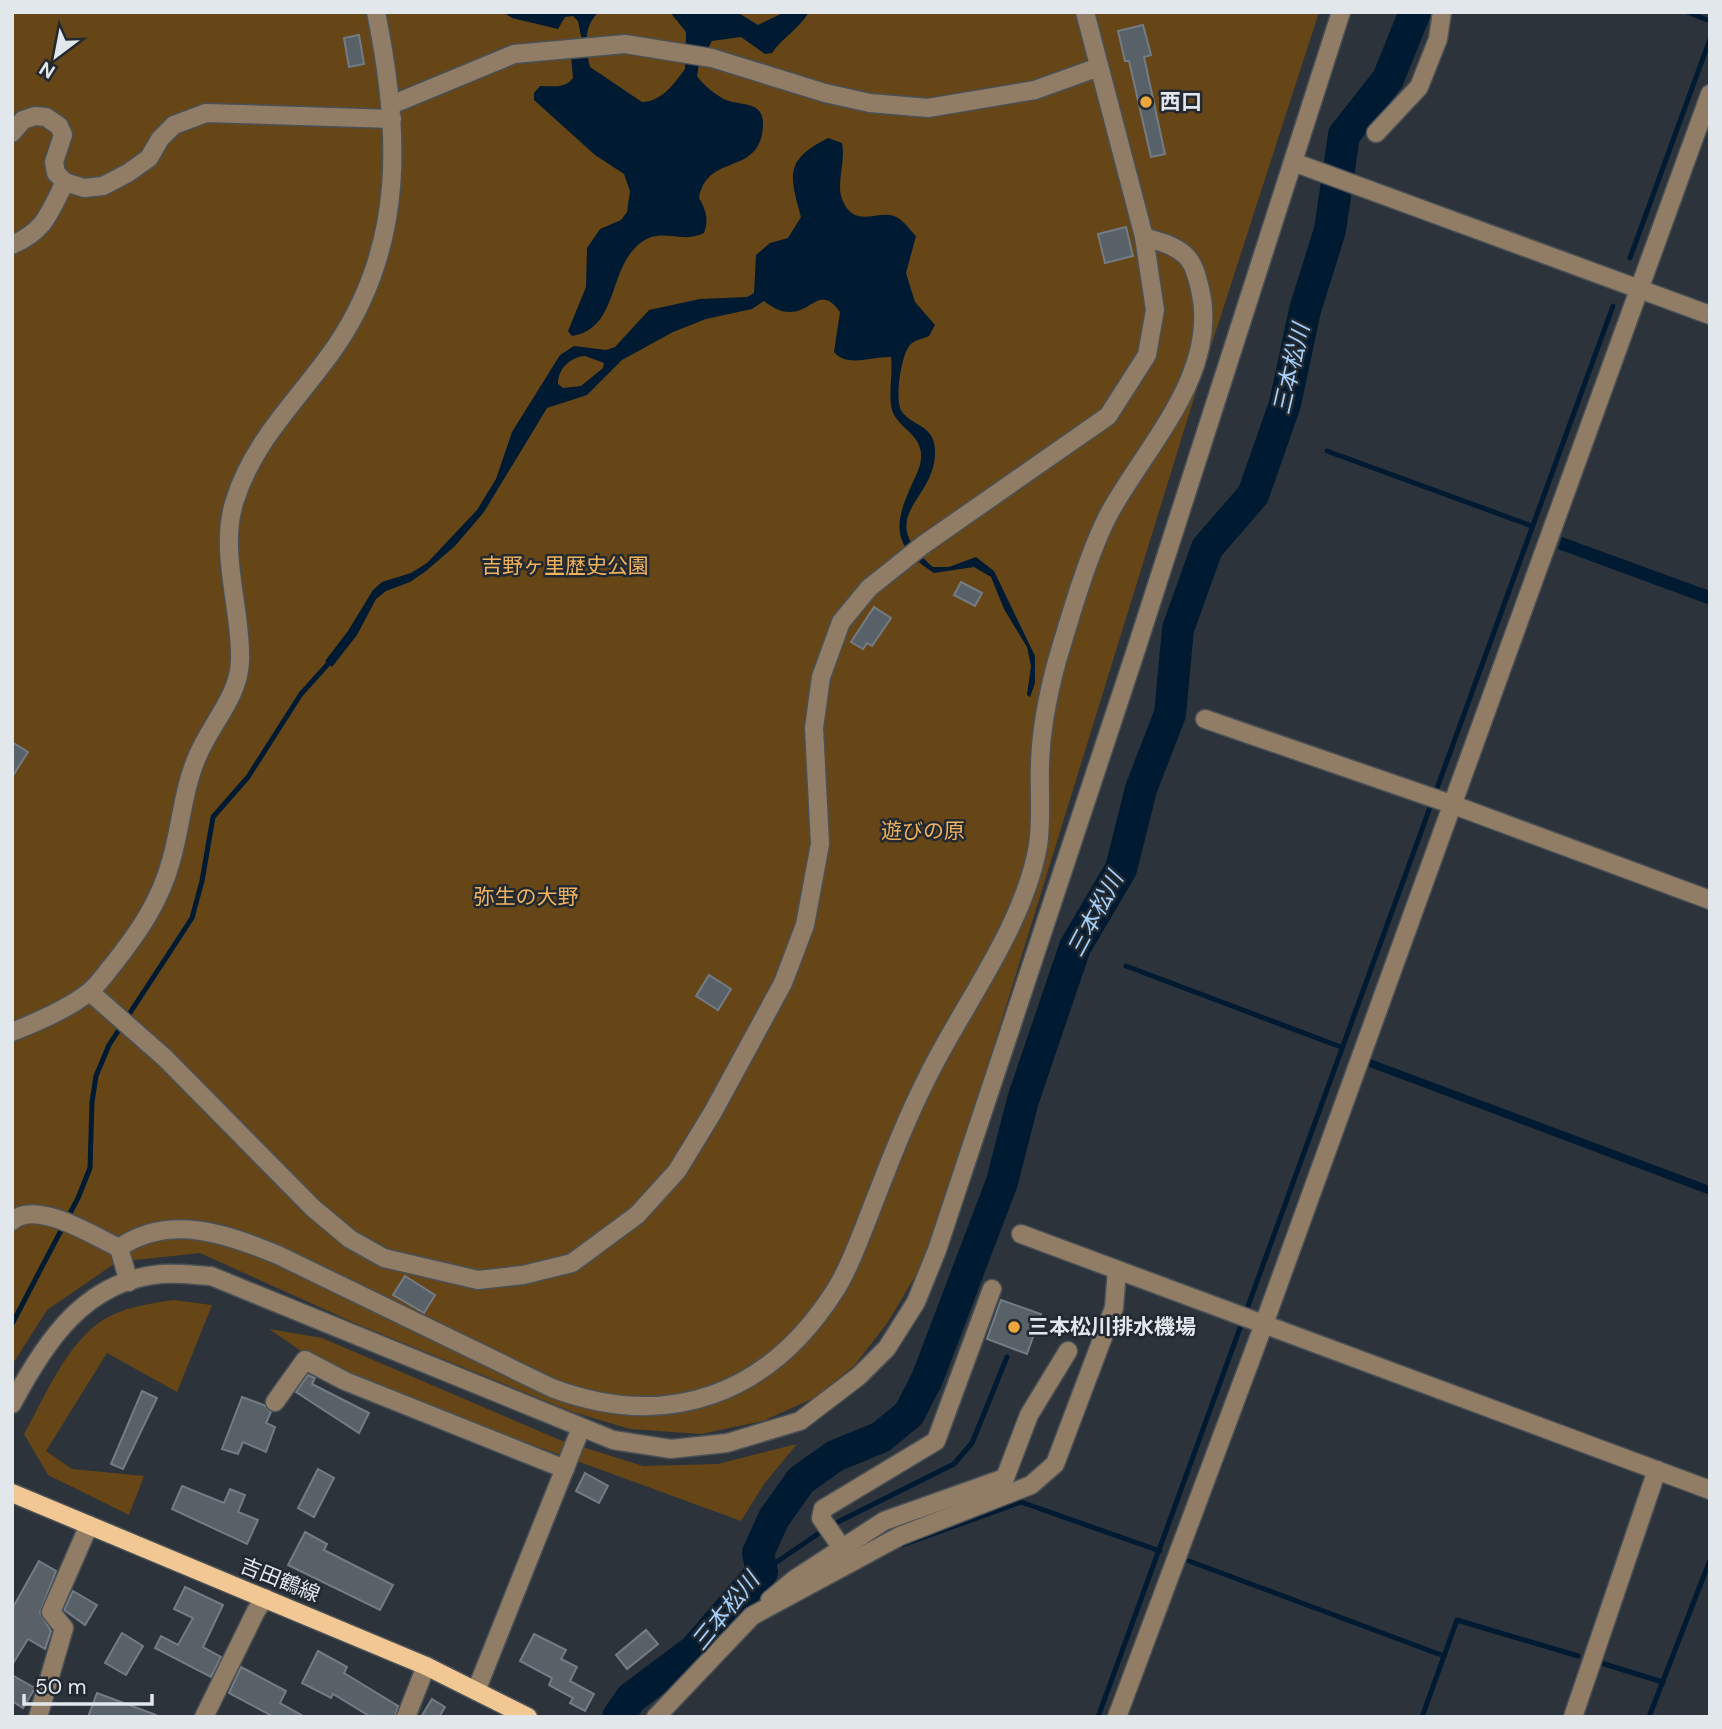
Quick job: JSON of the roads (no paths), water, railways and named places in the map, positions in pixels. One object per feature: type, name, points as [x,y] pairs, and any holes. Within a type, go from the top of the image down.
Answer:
[{"type":"main road","name":"吉田鶴線","points":[[12,1493],[426,1666],[528,1717]]},
{"type":"street","points":[[12,1032],[90,992],[143,927],[160,893],[198,755],[233,687],[240,662],[229,562],[234,502],[250,465],[276,420],[336,346],[358,308],[387,224],[394,180],[391,112],[376,12]]},
{"type":"street","points":[[90,992],[165,1058],[313,1208],[350,1239],[383,1258],[478,1280],[523,1275],[572,1263],[637,1215],[677,1171],[713,1112],[783,983],[805,925],[820,844],[814,728],[821,677],[841,622],[869,588],[923,545],[1108,416],[1147,355],[1155,310],[1144,237],[1086,12]]},
{"type":"street","points":[[12,1404],[38,1355],[78,1308],[114,1285],[161,1274],[211,1276],[581,1428],[613,1440],[671,1449],[727,1443],[800,1421],[869,1367],[887,1348],[916,1302],[950,1210],[1341,12]]},
{"type":"street","points":[[1376,133],[1419,87],[1438,39],[1442,12]]},
{"type":"street","points":[[12,133],[23,120],[35,116],[46,117],[59,126],[62,135],[54,162],[56,173],[65,182],[84,188],[111,182],[149,159],[160,139],[174,125],[206,113],[226,116],[391,112],[514,54],[625,44],[712,58],[825,93],[870,103],[928,108],[1035,90],[1100,67]]},
{"type":"street","points":[[1117,1717],[1251,1319],[1439,800],[1640,289],[1710,94]]},
{"type":"street","points":[[1293,163],[1312,169],[1358,193],[1710,315]]},
{"type":"street","points":[[12,245],[37,232],[45,223],[65,182]]},
{"type":"street","points":[[119,1248],[139,1234],[178,1228],[236,1238],[278,1255],[552,1388],[594,1401],[672,1407],[699,1400],[745,1380],[785,1350],[811,1325],[838,1287],[926,1079],[1002,941],[1038,847],[1043,725],[1072,614],[1110,512],[1192,375],[1200,348],[1203,317],[1194,267],[1186,256],[1168,244],[1144,237]]},
{"type":"street","points":[[1205,719],[1439,800],[1710,900]]},
{"type":"street","points":[[12,1220],[28,1212],[46,1215],[119,1248],[129,1282]]},
{"type":"street","points":[[1021,1234],[1710,1490]]},
{"type":"street","points":[[752,1616],[900,1536],[1031,1485],[1055,1464],[1114,1308],[1117,1270]]},
{"type":"street","points":[[842,1548],[821,1518],[823,1509],[936,1441],[992,1289]]},
{"type":"street","points":[[656,1717],[752,1616],[795,1579],[884,1521],[1005,1478],[1029,1415],[1068,1351]]},
{"type":"street","points":[[275,1402],[305,1360],[345,1381],[565,1469]]},
{"type":"street","points":[[476,1691],[581,1428]]},
{"type":"street","points":[[1573,1717],[1657,1470]]},
{"type":"street","points":[[38,1717],[64,1628],[51,1612],[89,1525]]},
{"type":"street","points":[[204,1717],[265,1598]]},
{"type":"street","points":[[406,1717],[426,1666]]},
{"type":"water","points":[[503,12],[599,12],[588,30],[586,45],[590,67],[642,102],[661,96],[685,69],[686,32],[670,12],[737,12],[758,25],[785,12],[809,12],[772,53],[765,54],[741,37],[712,41],[699,64],[697,76],[722,98],[759,110],[763,123],[757,147],[741,161],[711,175],[704,184],[699,198],[706,215],[704,233],[686,237],[654,236],[638,245],[628,256],[598,322],[587,331],[572,336],[568,331],[586,287],[587,248],[600,229],[621,220],[627,212],[630,191],[624,174],[595,155],[534,100],[534,93],[540,86],[562,85],[573,78],[571,56],[582,41],[578,21],[573,16],[565,17],[558,29],[512,18]]},
{"type":"water","points":[[828,138],[842,143],[840,193],[846,208],[863,217],[894,216],[916,236],[906,273],[915,302],[935,325],[929,336],[914,342],[907,350],[900,378],[899,398],[902,412],[927,431],[934,442],[935,450],[933,468],[927,483],[911,508],[907,520],[907,534],[915,549],[933,567],[949,567],[976,557],[994,571],[1035,656],[1035,683],[1030,697],[1027,695],[1031,666],[1027,647],[1004,609],[991,577],[974,567],[934,573],[910,554],[904,544],[900,534],[902,512],[919,469],[921,453],[913,435],[892,410],[891,357],[853,360],[839,357],[834,352],[840,312],[827,300],[790,312],[779,310],[764,301],[752,309],[706,319],[673,332],[622,360],[587,395],[547,408],[484,512],[455,546],[410,582],[386,591],[376,599],[357,635],[332,667],[325,661],[348,631],[373,590],[382,582],[411,573],[427,563],[477,510],[496,479],[512,432],[560,355],[574,346],[606,350],[615,347],[649,310],[700,299],[747,297],[754,293],[756,255],[770,243],[788,238],[801,217],[794,190],[794,170],[797,161]],"holes":[[[585,356],[604,363],[603,368],[581,386],[563,388],[558,384],[563,368],[575,359]]]},
{"type":"water","points":[[1562,537],[1710,591],[1710,605],[1558,549]]},
{"type":"water","points":[[1370,1059],[1710,1186],[1710,1195],[1367,1066]]},
{"type":"waterway","name":"三本松川","points":[[618,1717],[631,1698],[695,1650],[762,1572],[758,1553],[774,1518],[801,1480],[835,1456],[881,1437],[909,1414],[927,1379],[1002,1182],[1023,1100],[1075,947],[1121,869],[1141,789],[1170,714],[1178,629],[1207,548],[1253,495],[1285,404],[1305,310],[1330,230],[1344,135],[1388,79],[1415,12]]},
{"type":"waterway","points":[[1687,12],[1710,21]]},
{"type":"waterway","points":[[1630,258],[1710,39]]},
{"type":"waterway","points":[[1098,1717],[1613,306]]},
{"type":"waterway","points":[[1327,451],[1532,526]]},
{"type":"waterway","points":[[12,1324],[78,1198],[90,1168],[92,1102],[96,1076],[109,1045],[192,918],[202,881],[213,817],[248,777],[301,694],[328,664]]},
{"type":"waterway","points":[[1126,966],[1341,1047]]},
{"type":"waterway","points":[[762,1572],[828,1527],[954,1464],[972,1443],[1007,1357]]},
{"type":"waterway","points":[[902,1545],[1021,1502],[1160,1551]]},
{"type":"waterway","points":[[1649,1717],[1710,1560]]},
{"type":"waterway","points":[[1189,1561],[1444,1656]]},
{"type":"waterway","points":[[1422,1717],[1457,1620],[1578,1656]]},
{"type":"waterway","points":[[1601,1663],[1663,1682]]},
{"type":"place","name":"西口","points":[[1146,102]]},
{"type":"place","name":"三本松川排水機場","points":[[1014,1327]]},
{"type":"park label","name":"吉野ヶ里歴史公園","points":[[565,566]]},
{"type":"park label","name":"遊びの原","points":[[923,831]]},
{"type":"park label","name":"弥生の大野","points":[[526,897]]}]
